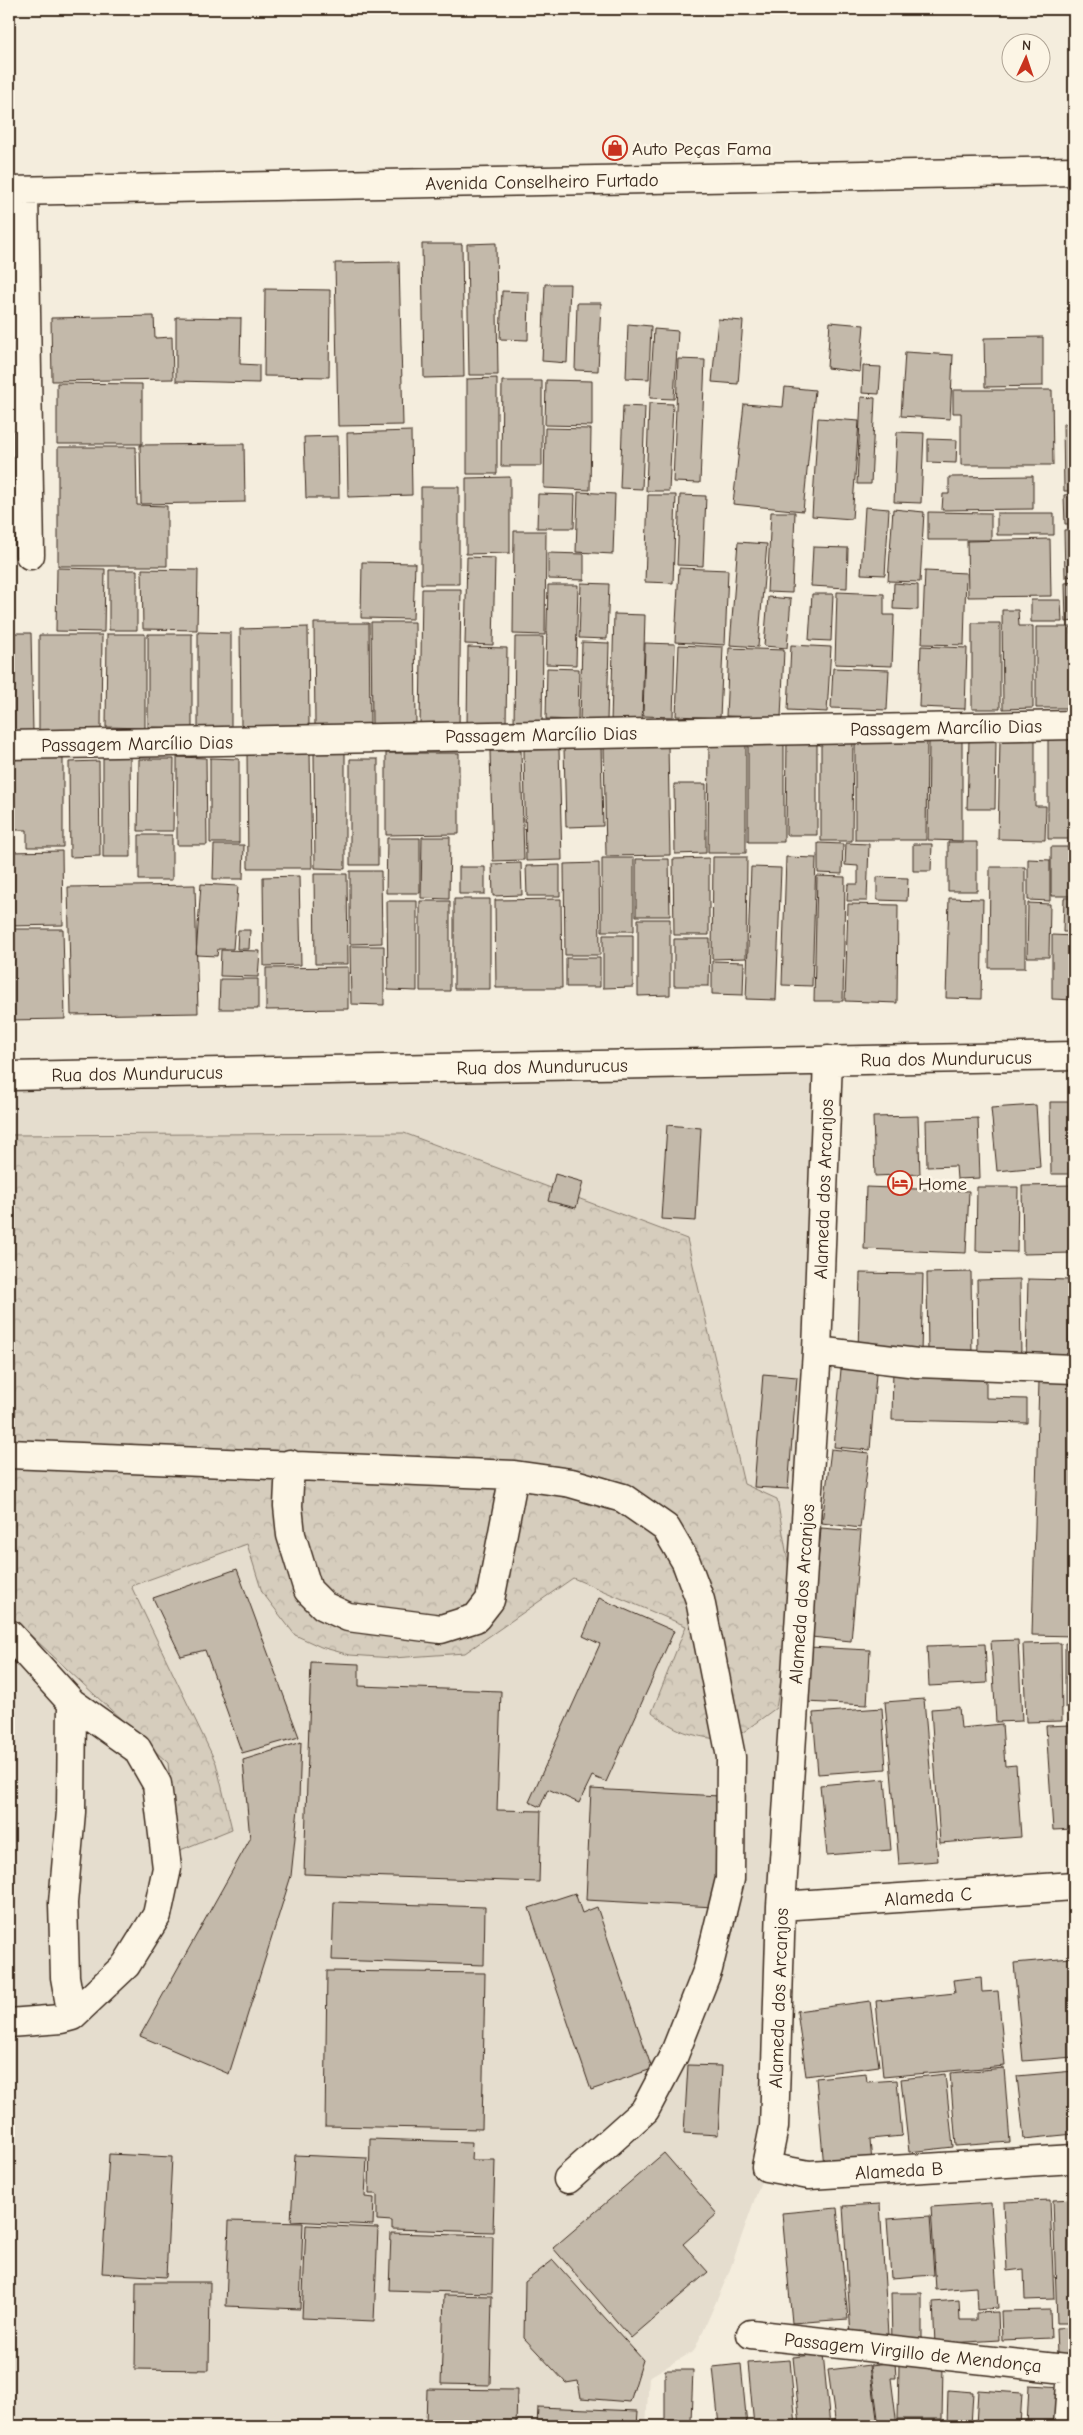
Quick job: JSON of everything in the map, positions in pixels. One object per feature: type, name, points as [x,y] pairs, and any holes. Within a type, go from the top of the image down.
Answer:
[{"type":"street","name":"Avenida Conselheiro Furtado","points":[[16,191],[1074,171]]},
{"type":"street","points":[[16,191],[30,555]]},
{"type":"street","name":"Passagem Marcílio Dias","points":[[9,745],[1074,725]]},
{"type":"street","name":"Rua dos Mundurucus","points":[[9,1076],[1074,1056]]},
{"type":"street","name":"Alameda dos Arcanjos","points":[[774,2127],[781,1906],[817,1351],[828,1060]]},
{"type":"street","points":[[817,1351],[917,1363],[1074,1369]]},
{"type":"street","points":[[9,1454],[290,1464],[514,1475],[572,1483],[623,1498],[666,1528],[686,1562],[700,1600],[731,1757],[730,1879],[708,1969],[674,2055],[645,2110],[568,2179]]},
{"type":"street","points":[[290,1464],[288,1506],[291,1535],[308,1590],[324,1606],[348,1617],[442,1629],[476,1618],[490,1600],[514,1475]]},
{"type":"street","points":[[9,1634],[72,1704],[136,1749],[157,1784],[167,1868],[157,1916],[126,1965],[72,2016],[60,2020],[9,2023]]},
{"type":"street","points":[[72,1704],[71,1812],[63,1903],[65,1977],[72,2016]]},
{"type":"street","name":"Alameda C","points":[[781,1906],[1074,1886]]},
{"type":"street","name":"Alameda B","points":[[774,2127],[766,2167],[809,2175],[1074,2159]]},
{"type":"street","name":"Passagem Virgillo de Mendonça","points":[[751,2334],[1073,2370]]},
{"type":"street","points":[[1068,2426],[1073,2370]]},
{"type":"shaded area","points":[[828,1060],[766,2167],[728,2275],[694,2351],[649,2377],[646,2426],[9,2426],[9,1076]]},
{"type":"green space","points":[[404,1133],[687,1239],[744,1484],[777,1499],[795,1602],[776,1708],[731,1741],[698,1736],[671,1726],[652,1712],[686,1626],[573,1578],[465,1653],[393,1658],[350,1655],[321,1647],[295,1635],[262,1592],[247,1544],[131,1586],[216,1763],[232,1829],[178,1851],[168,1763],[9,1615],[9,1135]]},
{"type":"building","points":[[496,243],[498,375],[469,375],[467,244]]},
{"type":"building","points":[[422,244],[462,244],[464,377],[424,378]]},
{"type":"building","points":[[399,262],[403,425],[338,426],[335,263]]},
{"type":"building","points":[[545,284],[570,284],[567,363],[542,361]]},
{"type":"building","points":[[265,289],[330,290],[329,377],[264,376]]},
{"type":"building","points":[[502,291],[529,292],[528,340],[500,339]]},
{"type":"building","points":[[577,303],[601,303],[598,371],[575,370]]},
{"type":"building","points":[[154,316],[155,338],[172,337],[173,379],[52,381],[51,318]]},
{"type":"building","points":[[176,317],[241,318],[240,364],[259,365],[259,383],[176,381]]},
{"type":"building","points":[[718,319],[743,321],[738,384],[712,382]]},
{"type":"building","points":[[830,322],[864,325],[860,372],[827,368]]},
{"type":"building","points":[[628,324],[651,326],[649,379],[626,378]]},
{"type":"building","points":[[654,329],[678,331],[674,399],[650,398]]},
{"type":"building","points":[[1043,337],[1043,386],[985,387],[984,338]]},
{"type":"building","points":[[905,352],[953,355],[950,419],[901,416]]},
{"type":"building","points":[[678,359],[705,360],[700,483],[673,482]]},
{"type":"building","points":[[863,366],[881,367],[879,394],[862,393]]},
{"type":"building","points":[[497,378],[497,474],[467,474],[467,379]]},
{"type":"building","points":[[546,380],[592,381],[592,426],[545,425]]},
{"type":"building","points":[[502,381],[542,381],[542,466],[501,466]]},
{"type":"building","points":[[57,383],[142,384],[142,444],[57,444]]},
{"type":"building","points":[[785,387],[815,390],[803,511],[733,504],[744,404],[783,407]]},
{"type":"building","points":[[953,390],[1052,390],[1053,465],[961,465],[961,413],[953,413]]},
{"type":"building","points":[[861,397],[875,398],[871,484],[857,484]]},
{"type":"building","points":[[649,403],[673,404],[669,491],[646,491]]},
{"type":"building","points":[[623,406],[645,407],[642,489],[620,488]]},
{"type":"building","points":[[818,418],[859,421],[852,519],[812,516]]},
{"type":"building","points":[[1063,424],[1074,424],[1074,491],[1064,491]]},
{"type":"building","points":[[545,428],[591,429],[590,490],[544,488]]},
{"type":"building","points":[[411,431],[412,495],[348,497],[347,433]]},
{"type":"building","points":[[897,432],[924,433],[921,503],[894,502]]},
{"type":"building","points":[[338,436],[339,498],[306,498],[304,437]]},
{"type":"building","points":[[928,439],[957,440],[956,463],[928,462]]},
{"type":"building","points":[[244,444],[245,502],[141,504],[140,445]]},
{"type":"building","points":[[58,447],[136,447],[137,505],[167,506],[167,566],[58,566]]},
{"type":"building","points":[[1033,476],[1033,509],[942,510],[943,494],[949,494],[949,477]]},
{"type":"building","points":[[510,477],[510,553],[466,554],[466,478]]},
{"type":"building","points":[[421,487],[459,487],[459,584],[421,584]]},
{"type":"building","points":[[578,492],[615,494],[613,554],[576,552]]},
{"type":"building","points":[[538,494],[575,495],[574,528],[537,528]]},
{"type":"building","points":[[1074,494],[1074,524],[1065,524],[1064,495]]},
{"type":"building","points":[[648,495],[676,495],[673,583],[645,582]]},
{"type":"building","points":[[680,495],[706,496],[703,566],[677,565]]},
{"type":"building","points":[[865,507],[889,509],[885,575],[861,574]]},
{"type":"building","points":[[893,509],[924,512],[920,582],[888,581]]},
{"type":"building","points":[[771,512],[795,512],[792,593],[767,592]]},
{"type":"building","points":[[928,512],[991,513],[991,540],[928,540]]},
{"type":"building","points":[[997,513],[1054,513],[1054,535],[997,535]]},
{"type":"building","points":[[1074,529],[1074,576],[1065,577],[1064,530]]},
{"type":"building","points":[[514,531],[546,531],[545,635],[513,634]]},
{"type":"building","points":[[1050,539],[1051,596],[968,597],[967,541]]},
{"type":"building","points":[[738,542],[767,544],[758,647],[730,645]]},
{"type":"building","points":[[813,547],[848,548],[847,588],[811,586]]},
{"type":"building","points":[[548,553],[584,554],[584,580],[548,579]]},
{"type":"building","points":[[467,557],[495,558],[493,645],[465,644]]},
{"type":"building","points":[[362,562],[415,563],[413,619],[361,618]]},
{"type":"building","points":[[57,568],[105,569],[104,632],[56,631]]},
{"type":"building","points":[[679,568],[728,570],[725,645],[675,642]]},
{"type":"building","points":[[142,569],[198,570],[197,630],[143,629]]},
{"type":"building","points":[[109,570],[137,570],[137,630],[109,630]]},
{"type":"building","points":[[925,571],[966,573],[964,645],[922,644]]},
{"type":"building","points":[[1074,582],[1074,621],[1066,622],[1065,583]]},
{"type":"building","points":[[581,583],[609,584],[607,639],[579,638]]},
{"type":"building","points":[[894,583],[918,585],[918,610],[893,609]]},
{"type":"building","points":[[548,585],[578,585],[576,665],[546,664]]},
{"type":"building","points":[[422,589],[461,589],[459,727],[420,726]]},
{"type":"building","points":[[837,592],[884,594],[884,615],[894,615],[892,666],[835,664]]},
{"type":"building","points":[[812,594],[833,594],[831,641],[809,640]]},
{"type":"building","points":[[768,597],[791,599],[787,648],[764,646]]},
{"type":"building","points":[[1031,600],[1061,600],[1062,622],[1031,622]]},
{"type":"building","points":[[1002,610],[1018,610],[1019,626],[1033,626],[1033,708],[1003,709]]},
{"type":"building","points":[[614,614],[645,615],[642,723],[611,722]]},
{"type":"building","points":[[371,622],[415,622],[416,725],[372,725]]},
{"type":"building","points":[[314,623],[369,623],[370,725],[315,726]]},
{"type":"building","points":[[972,623],[1000,623],[1000,709],[972,709]]},
{"type":"building","points":[[308,627],[309,725],[241,726],[240,629]]},
{"type":"building","points":[[1036,627],[1072,627],[1072,708],[1036,708]]},
{"type":"building","points":[[198,632],[231,633],[231,727],[198,727]]},
{"type":"building","points":[[9,633],[31,633],[33,733],[9,734]]},
{"type":"building","points":[[107,634],[145,634],[145,728],[106,727]]},
{"type":"building","points":[[148,634],[192,634],[192,728],[148,727]]},
{"type":"building","points":[[39,635],[102,635],[101,730],[39,730]]},
{"type":"building","points":[[515,637],[543,637],[542,725],[514,725]]},
{"type":"building","points":[[582,642],[609,643],[607,721],[580,720]]},
{"type":"building","points":[[645,643],[675,644],[673,717],[643,716]]},
{"type":"building","points":[[679,645],[723,647],[720,718],[676,716]]},
{"type":"building","points":[[791,645],[831,647],[827,712],[788,710]]},
{"type":"building","points":[[921,646],[967,648],[965,709],[919,707]]},
{"type":"building","points":[[468,647],[507,648],[506,726],[467,725]]},
{"type":"building","points":[[729,648],[784,650],[781,718],[726,716]]},
{"type":"building","points":[[547,668],[579,669],[578,720],[546,719]]},
{"type":"building","points":[[833,668],[889,670],[887,710],[831,708]]},
{"type":"building","points":[[787,737],[817,737],[817,835],[786,835]]},
{"type":"building","points":[[821,737],[853,737],[852,841],[821,841]]},
{"type":"building","points":[[855,738],[927,739],[926,840],[855,840]]},
{"type":"building","points":[[962,738],[962,841],[928,840],[929,739]]},
{"type":"building","points":[[969,739],[996,739],[995,809],[967,809]]},
{"type":"building","points":[[1000,739],[1035,740],[1035,806],[1046,806],[1045,840],[998,839]]},
{"type":"building","points":[[1071,739],[1071,806],[1074,806],[1074,839],[1048,839],[1048,740]]},
{"type":"building","points":[[748,742],[784,742],[784,842],[748,842]]},
{"type":"building","points":[[709,744],[746,744],[746,853],[708,853]]},
{"type":"building","points":[[668,745],[670,855],[606,856],[604,747]]},
{"type":"building","points":[[601,747],[603,826],[566,827],[564,748]]},
{"type":"building","points":[[559,749],[562,860],[526,861],[524,750]]},
{"type":"building","points":[[490,751],[521,751],[524,860],[493,861]]},
{"type":"building","points":[[310,752],[312,868],[248,868],[247,753]]},
{"type":"building","points":[[345,752],[345,869],[315,868],[314,753]]},
{"type":"building","points":[[386,753],[459,753],[459,834],[386,835]]},
{"type":"building","points":[[103,757],[130,757],[131,857],[103,857]]},
{"type":"building","points":[[177,757],[206,758],[207,845],[177,845]]},
{"type":"building","points":[[9,758],[63,758],[63,847],[27,847],[27,830],[9,830]]},
{"type":"building","points":[[210,758],[239,759],[239,843],[210,843]]},
{"type":"building","points":[[139,759],[174,759],[173,831],[138,831]]},
{"type":"building","points":[[350,759],[378,759],[378,865],[350,865]]},
{"type":"building","points":[[99,761],[100,856],[70,857],[69,762]]},
{"type":"building","points":[[674,784],[706,784],[706,853],[675,854]]},
{"type":"building","points":[[139,835],[172,835],[172,880],[139,880]]},
{"type":"building","points":[[422,837],[450,837],[449,899],[421,898]]},
{"type":"building","points":[[387,838],[420,838],[420,893],[386,893]]},
{"type":"building","points":[[948,842],[977,842],[977,891],[948,891]]},
{"type":"building","points":[[818,843],[843,844],[842,874],[818,873]]},
{"type":"building","points":[[846,843],[869,844],[867,901],[847,901],[848,884],[858,884],[858,866],[845,865]]},
{"type":"building","points":[[913,844],[932,844],[931,871],[913,871]]},
{"type":"building","points":[[214,845],[244,845],[243,879],[213,879]]},
{"type":"building","points":[[1051,847],[1071,847],[1071,896],[1051,896]]},
{"type":"building","points":[[62,851],[63,925],[9,926],[9,852]]},
{"type":"building","points":[[713,857],[747,857],[746,958],[712,959]]},
{"type":"building","points":[[786,857],[816,858],[812,986],[782,985]]},
{"type":"building","points":[[602,858],[634,858],[634,931],[602,931]]},
{"type":"building","points":[[709,858],[709,935],[674,935],[673,859]]},
{"type":"building","points":[[636,859],[669,859],[670,916],[636,916]]},
{"type":"building","points":[[1028,859],[1050,860],[1050,901],[1028,900]]},
{"type":"building","points":[[521,863],[522,895],[493,896],[492,864]]},
{"type":"building","points":[[599,863],[600,955],[565,955],[564,864]]},
{"type":"building","points":[[560,865],[560,896],[527,896],[526,866]]},
{"type":"building","points":[[459,867],[485,867],[485,894],[459,894]]},
{"type":"building","points":[[751,867],[781,868],[776,1000],[746,999]]},
{"type":"building","points":[[990,867],[1025,867],[1025,968],[989,968]]},
{"type":"building","points":[[350,871],[381,871],[382,943],[350,944]]},
{"type":"building","points":[[314,874],[347,874],[348,964],[315,964]]},
{"type":"building","points":[[299,876],[301,965],[264,966],[263,877]]},
{"type":"building","points":[[817,876],[845,877],[843,1001],[814,1001]]},
{"type":"building","points":[[877,877],[908,878],[907,901],[877,900]]},
{"type":"building","points":[[201,884],[238,886],[233,949],[218,949],[217,956],[196,955]]},
{"type":"building","points":[[195,885],[198,1013],[71,1015],[68,887]]},
{"type":"building","points":[[949,898],[983,899],[981,999],[946,998]]},
{"type":"building","points":[[1064,898],[1074,898],[1074,932],[1063,932]]},
{"type":"building","points":[[454,899],[490,899],[490,989],[454,989]]},
{"type":"building","points":[[561,899],[562,988],[496,988],[495,900]]},
{"type":"building","points":[[387,901],[417,901],[417,991],[388,990]]},
{"type":"building","points":[[420,901],[450,901],[450,991],[420,991]]},
{"type":"building","points":[[1028,903],[1050,904],[1049,957],[1027,957]]},
{"type":"building","points":[[848,904],[898,905],[897,1003],[845,1001]]},
{"type":"building","points":[[638,919],[670,919],[670,995],[638,996]]},
{"type":"building","points":[[9,929],[63,929],[65,1019],[9,1020]]},
{"type":"building","points":[[238,930],[250,930],[249,949],[237,949]]},
{"type":"building","points":[[603,935],[633,935],[633,987],[603,988]]},
{"type":"building","points":[[1052,935],[1074,936],[1074,1000],[1052,999]]},
{"type":"building","points":[[674,939],[710,939],[709,986],[674,986]]},
{"type":"building","points":[[350,946],[384,946],[384,1005],[351,1004]]},
{"type":"building","points":[[221,950],[260,951],[258,977],[220,976]]},
{"type":"building","points":[[566,958],[600,958],[600,987],[566,987]]},
{"type":"building","points":[[712,961],[744,962],[743,995],[712,994]]},
{"type":"building","points":[[348,967],[348,1009],[266,1010],[266,968]]},
{"type":"building","points":[[220,979],[258,979],[258,1009],[219,1009]]},
{"type":"building","points":[[1050,1102],[1074,1102],[1074,1174],[1051,1174]]},
{"type":"building","points":[[1036,1105],[1040,1167],[997,1171],[991,1108]]},
{"type":"building","points":[[918,1116],[920,1174],[875,1176],[873,1117]]},
{"type":"building","points":[[978,1118],[980,1178],[957,1179],[956,1166],[927,1167],[926,1120]]},
{"type":"building","points":[[667,1125],[701,1128],[696,1221],[661,1219]]},
{"type":"building","points":[[555,1174],[583,1182],[576,1208],[548,1201]]},
{"type":"building","points":[[1074,1185],[1074,1253],[1023,1254],[1022,1186]]},
{"type":"building","points":[[866,1187],[969,1191],[966,1253],[864,1249]]},
{"type":"building","points":[[977,1187],[1018,1187],[1017,1252],[976,1251]]},
{"type":"building","points":[[971,1272],[972,1356],[928,1356],[927,1273]]},
{"type":"building","points":[[860,1273],[923,1274],[921,1353],[858,1352]]},
{"type":"building","points":[[1020,1279],[1021,1358],[978,1358],[977,1280]]},
{"type":"building","points":[[1028,1279],[1070,1280],[1068,1362],[1026,1360]]},
{"type":"building","points":[[842,1358],[877,1361],[870,1450],[834,1447]]},
{"type":"building","points":[[893,1367],[986,1369],[986,1398],[1027,1399],[1027,1423],[892,1420]]},
{"type":"building","points":[[763,1374],[797,1377],[788,1489],[754,1487]]},
{"type":"building","points":[[1039,1381],[1074,1382],[1074,1636],[1032,1635]]},
{"type":"building","points":[[831,1449],[869,1453],[860,1528],[822,1523]]},
{"type":"building","points":[[821,1528],[861,1531],[851,1641],[811,1637]]},
{"type":"building","points":[[237,1569],[299,1737],[242,1753],[205,1650],[181,1656],[153,1598]]},
{"type":"building","points":[[599,1598],[674,1631],[606,1782],[592,1776],[579,1803],[548,1789],[540,1807],[529,1802],[600,1644],[583,1636]]},
{"type":"building","points":[[1018,1640],[1022,1721],[996,1722],[991,1641]]},
{"type":"building","points":[[1061,1643],[1062,1721],[1026,1722],[1023,1644]]},
{"type":"building","points":[[1065,1643],[1074,1643],[1074,1707],[1065,1707]]},
{"type":"building","points":[[985,1644],[987,1683],[929,1686],[927,1646]]},
{"type":"building","points":[[808,1647],[870,1650],[867,1705],[805,1702]]},
{"type":"building","points":[[311,1662],[359,1664],[359,1686],[501,1691],[497,1810],[541,1811],[539,1882],[304,1874]]},
{"type":"building","points":[[924,1699],[938,1861],[899,1864],[885,1702]]},
{"type":"building","points":[[959,1707],[961,1728],[1002,1724],[1005,1766],[1016,1765],[1021,1837],[940,1843],[931,1709]]},
{"type":"building","points":[[882,1708],[886,1769],[818,1774],[813,1713]]},
{"type":"building","points":[[1069,1713],[1074,1713],[1074,1829],[1053,1830],[1046,1726],[1070,1725]]},
{"type":"building","points":[[301,1742],[299,1799],[291,1876],[229,2074],[140,2036],[250,1839],[243,1760]]},
{"type":"building","points":[[885,1779],[891,1850],[827,1855],[820,1785]]},
{"type":"building","points":[[591,1789],[719,1796],[714,1907],[586,1900]]},
{"type":"building","points":[[575,1893],[582,1913],[597,1907],[652,2069],[591,2090],[529,1908]]},
{"type":"building","points":[[334,1902],[485,1907],[484,1965],[332,1960]]},
{"type":"building","points":[[1071,1958],[1074,1999],[1074,2057],[1023,2061],[1014,1963]]},
{"type":"building","points":[[327,1971],[485,1973],[482,2129],[325,2126]]},
{"type":"building","points":[[981,1977],[982,1992],[998,1991],[1005,2066],[883,2077],[876,2001],[955,1993],[953,1980]]},
{"type":"building","points":[[870,2001],[879,2066],[806,2076],[797,2011]]},
{"type":"building","points":[[688,2065],[722,2066],[718,2135],[684,2133]]},
{"type":"building","points":[[1004,2068],[1010,2142],[956,2146],[950,2073]]},
{"type":"building","points":[[1074,2071],[1074,2134],[1024,2139],[1017,2076]]},
{"type":"building","points":[[866,2073],[867,2082],[897,2080],[902,2136],[870,2139],[872,2163],[824,2167],[816,2078]]},
{"type":"building","points":[[945,2074],[953,2147],[909,2152],[901,2079]]},
{"type":"building","points":[[370,2139],[472,2142],[471,2160],[495,2160],[493,2232],[392,2229],[392,2221],[377,2220],[377,2194],[369,2194]]},
{"type":"building","points":[[664,2153],[717,2214],[683,2244],[708,2272],[631,2338],[553,2248]]},
{"type":"building","points":[[109,2154],[172,2157],[166,2277],[102,2273]]},
{"type":"building","points":[[295,2155],[367,2158],[365,2197],[374,2198],[373,2225],[291,2221]]},
{"type":"building","points":[[1074,2199],[1074,2323],[1057,2323],[1053,2200]]},
{"type":"building","points":[[1050,2200],[1054,2299],[1025,2300],[1024,2269],[1007,2271],[1004,2202]]},
{"type":"building","points":[[991,2203],[998,2308],[977,2310],[976,2287],[936,2290],[931,2207]]},
{"type":"building","points":[[880,2204],[888,2335],[851,2337],[843,2206]]},
{"type":"building","points":[[837,2208],[848,2319],[792,2323],[782,2213]]},
{"type":"building","points":[[930,2216],[934,2275],[891,2278],[887,2219]]},
{"type":"building","points":[[229,2221],[303,2223],[300,2309],[226,2306]]},
{"type":"building","points":[[306,2225],[378,2228],[374,2321],[302,2318]]},
{"type":"building","points":[[391,2233],[493,2236],[492,2293],[389,2290]]},
{"type":"building","points":[[553,2260],[643,2360],[630,2402],[581,2398],[578,2381],[566,2383],[524,2338],[525,2282]]},
{"type":"building","points":[[136,2282],[210,2282],[209,2370],[135,2369]]},
{"type":"building","points":[[891,2293],[922,2293],[922,2343],[892,2343]]},
{"type":"building","points":[[444,2295],[492,2296],[490,2385],[441,2384]]},
{"type":"building","points":[[959,2300],[960,2320],[976,2320],[976,2313],[998,2312],[999,2340],[935,2344],[933,2302]]},
{"type":"building","points":[[1050,2310],[1051,2338],[1002,2340],[1001,2311]]},
{"type":"building","points":[[1074,2327],[1074,2354],[1057,2355],[1056,2328]]},
{"type":"building","points":[[823,2354],[830,2426],[800,2426],[793,2357]]},
{"type":"building","points":[[790,2360],[796,2426],[754,2426],[748,2363]]},
{"type":"building","points":[[895,2362],[896,2378],[891,2378],[897,2426],[879,2426],[871,2365]]},
{"type":"building","points":[[741,2364],[747,2426],[719,2426],[713,2367]]},
{"type":"building","points":[[899,2364],[943,2365],[942,2419],[898,2419]]},
{"type":"building","points":[[870,2365],[878,2426],[836,2426],[828,2370]]},
{"type":"building","points":[[665,2370],[693,2370],[691,2421],[665,2420]]},
{"type":"building","points":[[1029,2385],[1064,2387],[1062,2426],[1027,2426]]},
{"type":"building","points":[[427,2389],[517,2390],[516,2426],[426,2426]]},
{"type":"building","points":[[948,2390],[973,2392],[971,2426],[947,2426]]},
{"type":"building","points":[[978,2390],[1022,2393],[1020,2426],[976,2426]]},
{"type":"building","points":[[538,2407],[638,2411],[637,2426],[537,2426]]},
{"type":"building","points":[[907,2424],[944,2425],[944,2426],[907,2426]]},
{"type":"place","name":"Auto Peças Fama","points":[[615,148]]},
{"type":"place","name":"Home","points":[[900,1183]]}]
